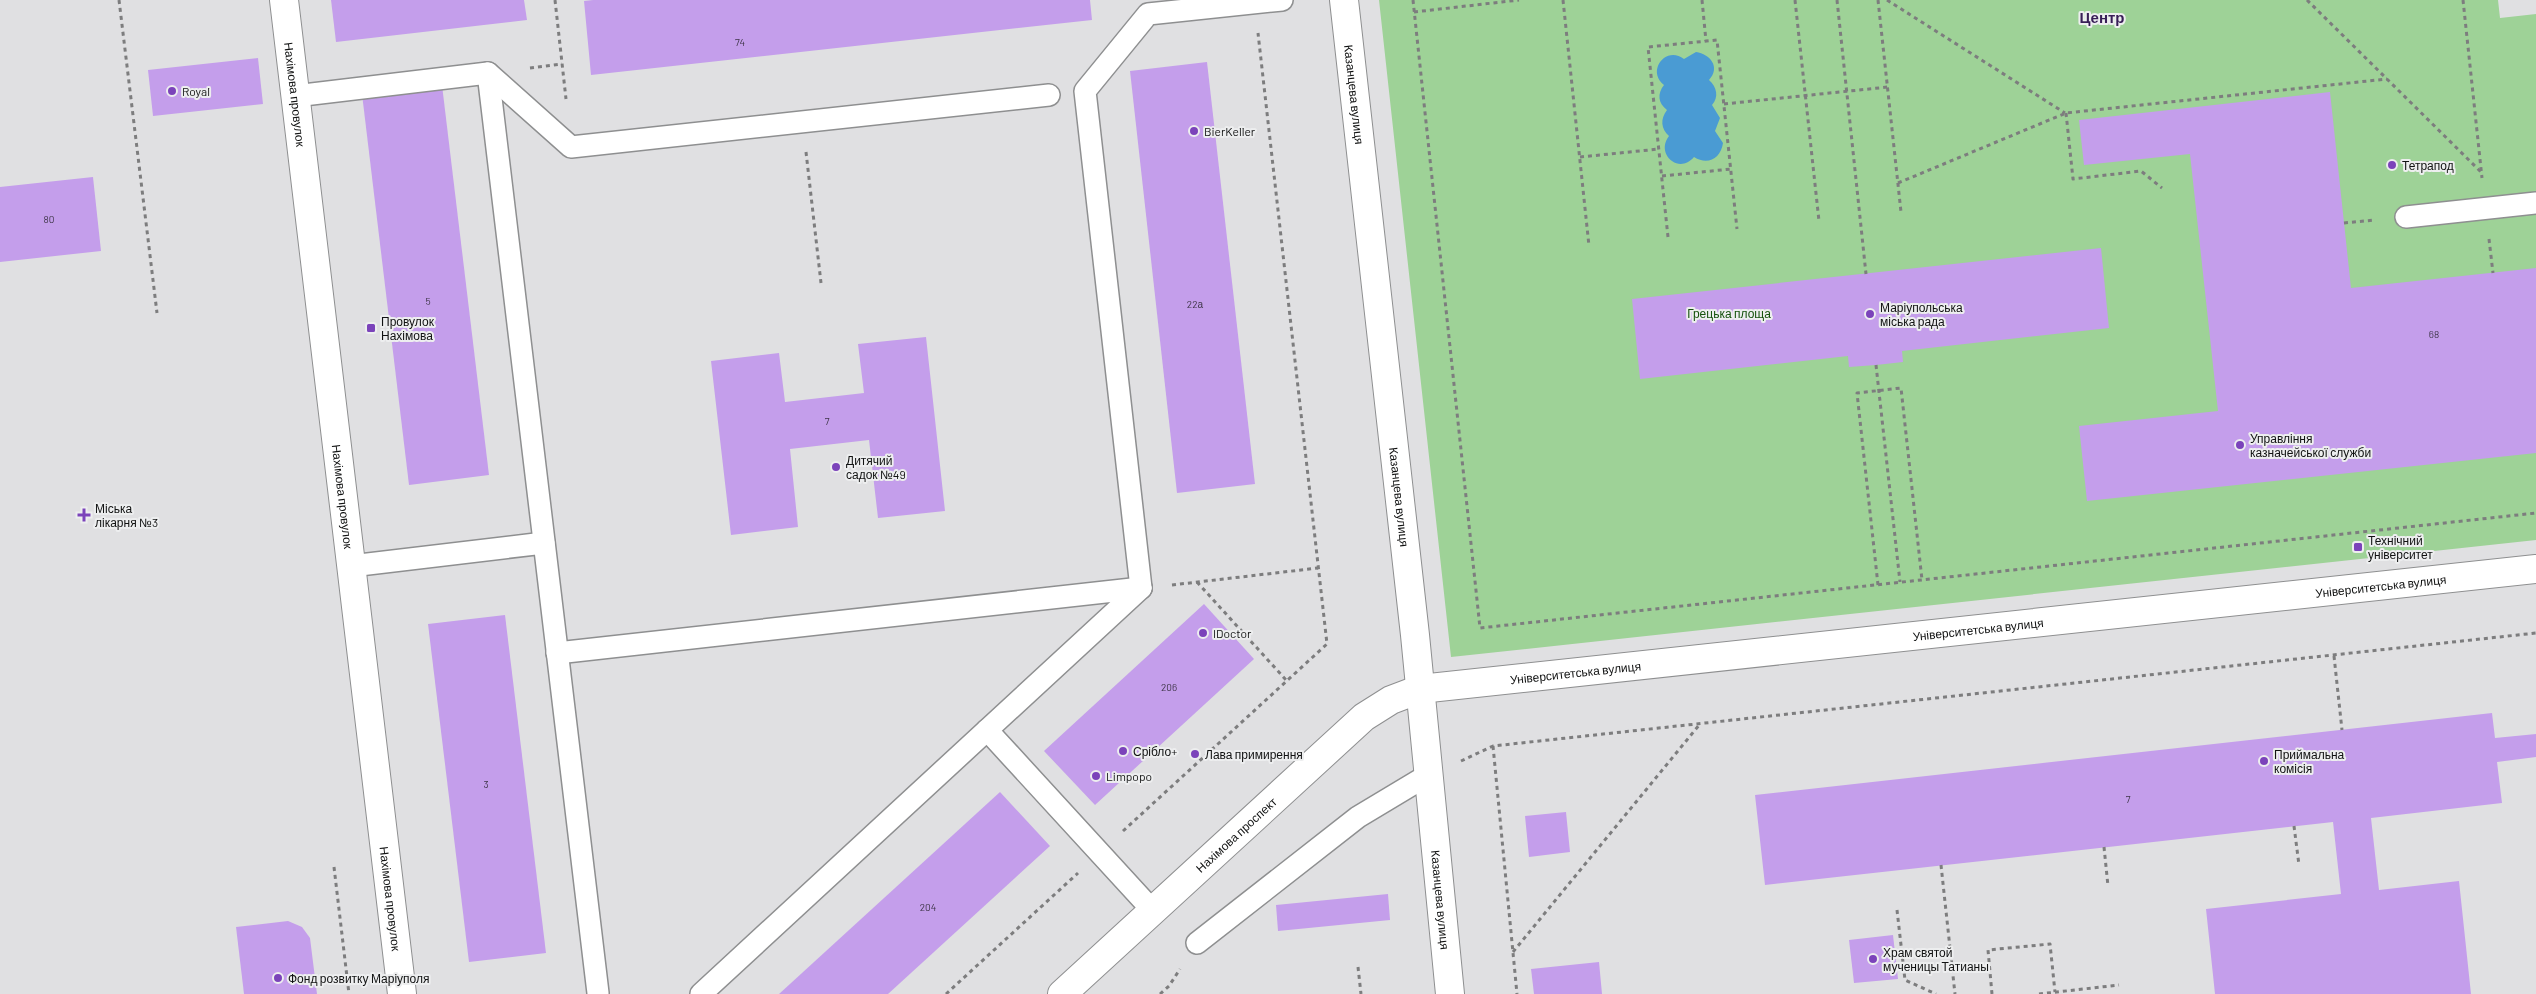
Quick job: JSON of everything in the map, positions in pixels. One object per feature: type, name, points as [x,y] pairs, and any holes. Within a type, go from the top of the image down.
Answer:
[{"type":"street","name":"Нахімова провулок","points":[[284,0],[402,994]]},
{"type":"street","name":"Казанцева вулиця","points":[[1344,0],[1420,689],[1450,994]]},
{"type":"street","name":"Університетська вулиця","points":[[1420,689],[2536,569]]},
{"type":"street","name":"Нахімова проспект","points":[[1062,994],[1364,717],[1391,700],[1420,689]]},
{"type":"lane","points":[[1141,588],[1085,91],[1148,14],[1282,0]]},
{"type":"lane","points":[[488,73],[557,653],[595,994]]},
{"type":"lane","points":[[295,96],[488,73],[571,147],[1049,95]]},
{"type":"lane","points":[[2406,216],[2536,203]]},
{"type":"lane","points":[[351,566],[544,543]]},
{"type":"lane","points":[[557,653],[1141,588]]},
{"type":"lane","points":[[701,994],[1141,588]]},
{"type":"lane","points":[[987,730],[1154,910]]},
{"type":"lane","points":[[1197,943],[1358,817],[1428,775]]},
{"type":"path","points":[[118,0],[157,312]]},
{"type":"path","points":[[555,0],[571,147]]},
{"type":"path","points":[[1413,0],[1480,628],[2536,513]]},
{"type":"path","points":[[1414,12],[1519,0]]},
{"type":"path","points":[[1563,0],[1589,246]]},
{"type":"path","points":[[1702,0],[1706,41]]},
{"type":"path","points":[[1795,0],[1819,221]]},
{"type":"path","points":[[1837,0],[1866,274]]},
{"type":"path","points":[[1878,0],[1901,212]]},
{"type":"path","points":[[1886,0],[2066,113]]},
{"type":"path","points":[[2307,0],[2482,173]]},
{"type":"path","points":[[2463,0],[2493,273]]},
{"type":"path","points":[[946,994],[1326,644],[1254,3]]},
{"type":"path","points":[[1668,237],[1648,47],[1717,40],[1737,229]]},
{"type":"path","points":[[1898,183],[2066,113],[2387,79]]},
{"type":"path","points":[[1724,104],[1888,87]]},
{"type":"path","points":[[2066,113],[2073,179],[2141,171],[2162,188]]},
{"type":"path","points":[[803,122],[821,283]]},
{"type":"path","points":[[1580,157],[1659,148]]},
{"type":"path","points":[[1662,176],[1731,169]]},
{"type":"path","points":[[1876,365],[1900,582]]},
{"type":"path","points":[[1878,585],[1857,393],[1879,390],[1901,388],[1922,580]]},
{"type":"path","points":[[1141,588],[1318,568]]},
{"type":"path","points":[[1196,582],[1287,680]]},
{"type":"path","points":[[1518,994],[1493,746],[2536,633]]},
{"type":"path","points":[[2334,656],[2342,730]]},
{"type":"path","points":[[1513,952],[1700,724]]},
{"type":"path","points":[[2294,826],[2299,865]]},
{"type":"path","points":[[2104,847],[2108,886]]},
{"type":"path","points":[[1941,865],[1955,994]]},
{"type":"path","points":[[334,867],[349,994]]},
{"type":"path","points":[[1897,910],[1905,980],[1936,994]]},
{"type":"path","points":[[1992,994],[1988,950],[2050,944],[2055,992]]},
{"type":"path","points":[[1358,967],[1361,994]]},
{"type":"path","points":[[2039,994],[2119,985]]},
{"type":"green space","name":"Грецька площа","points":[[1379,0],[2498,0],[2500,18],[2536,14],[2536,540],[1451,657]]},
{"type":"water","points":[[1696,52],[1706,55],[1714,66],[1709,80],[1716,92],[1716,99],[1712,105],[1720,118],[1715,131],[1723,143],[1720,153],[1713,159],[1704,161],[1694,157],[1682,164],[1671,160],[1665,149],[1665,143],[1669,136],[1664,130],[1662,120],[1667,110],[1660,98],[1660,92],[1664,85],[1657,73],[1660,61],[1665,57],[1671,55],[1684,59]]},
{"type":"building","points":[[331,0],[524,0],[527,20],[336,42]]},
{"type":"building","points":[[1090,0],[1092,20],[591,75],[584,1]]},
{"type":"building","points":[[258,58],[263,104],[153,116],[148,70]]},
{"type":"building","points":[[1207,62],[1255,484],[1177,493],[1130,71]]},
{"type":"building","points":[[442,85],[489,475],[409,485],[362,94]]},
{"type":"building","points":[[2330,92],[2351,288],[2536,268],[2536,453],[2087,501],[2079,426],[2218,411],[2190,154],[2084,165],[2079,120]]},
{"type":"building","points":[[93,177],[101,251],[0,262],[0,187]]},
{"type":"building","points":[[2101,248],[2109,328],[1902,351],[1903,362],[1876,365],[1849,367],[1848,356],[1640,379],[1632,299]]},
{"type":"building","points":[[926,337],[945,511],[878,518],[869,440],[790,449],[798,527],[731,535],[711,361],[779,353],[785,402],[864,393],[858,344]]},
{"type":"building","points":[[1204,604],[1254,659],[1095,805],[1044,751]]},
{"type":"building","points":[[505,615],[546,953],[469,962],[428,624]]},
{"type":"building","points":[[2492,713],[2495,738],[2536,734],[2536,757],[2497,762],[2502,803],[2371,818],[2379,890],[2459,881],[2471,994],[2215,994],[2206,909],[2341,894],[2333,822],[1765,885],[1755,795]]},
{"type":"building","points":[[1000,792],[1050,846],[888,994],[779,994]]},
{"type":"building","points":[[1566,812],[1570,852],[1529,857],[1525,816]]},
{"type":"building","points":[[1388,894],[1390,920],[1278,931],[1276,905]]},
{"type":"building","points":[[288,921],[302,927],[310,938],[317,994],[244,994],[236,927]]},
{"type":"building","name":"Храм святой мученицы Татианы","points":[[1893,935],[1898,979],[1854,983],[1849,940]]},
{"type":"building","points":[[1599,962],[1602,994],[1534,994],[1531,969]]},
{"type":"place","name":"Royal","points":[[172,91]]},
{"type":"place","name":"BierKeller","points":[[1194,131]]},
{"type":"place","name":"Тетрапод","points":[[2392,165]]},
{"type":"place","name":"Маріупольська міська рада","points":[[1870,314]]},
{"type":"place","name":"Провулок Нахімова","points":[[371,328]]},
{"type":"place","name":"Управління казначейської служби","points":[[2240,445]]},
{"type":"place","name":"Дитячий садок №49","points":[[836,467]]},
{"type":"place","name":"Міська лікарня №3","points":[[84,515]]},
{"type":"place","name":"Технічний університет","points":[[2358,547]]},
{"type":"place","name":"IDoctor","points":[[1203,633]]},
{"type":"place","name":"Срібло+","points":[[1123,751]]},
{"type":"place","name":"Лава примирення","points":[[1195,754]]},
{"type":"place","name":"Приймальна комісія","points":[[2264,761]]},
{"type":"place","name":"Limpopo","points":[[1096,776]]},
{"type":"place","name":"Храм святой мученицы Татианы","points":[[1873,959]]},
{"type":"place","name":"Фонд розвитку Маріуполя","points":[[278,978]]},
{"type":"district","name":"Центр","points":[[2102,17]]}]
